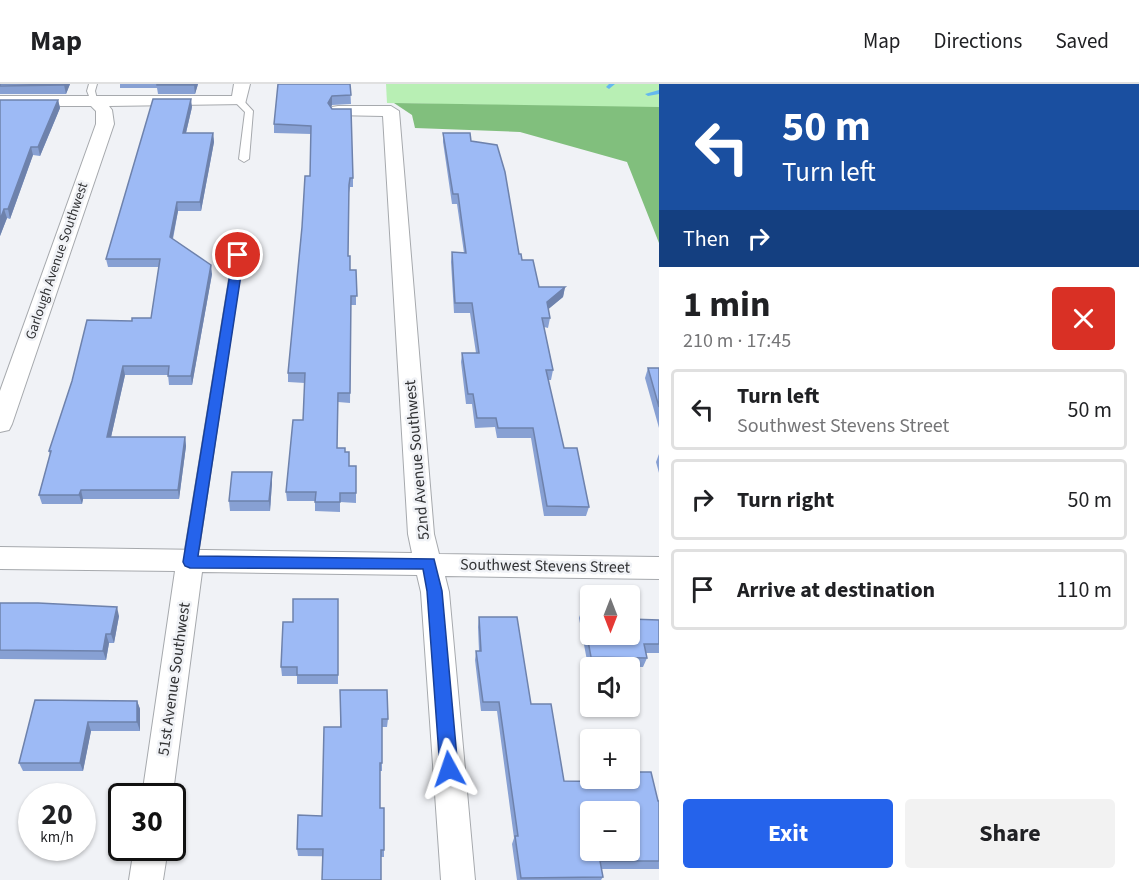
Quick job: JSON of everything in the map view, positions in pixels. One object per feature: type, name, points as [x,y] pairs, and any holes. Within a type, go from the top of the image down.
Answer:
[{"type":"street","points":[[0,100],[94,92],[239,101],[242,84]]},
{"type":"street","name":"Garlough Avenue Southwest","points":[[0,424],[105,124],[104,110],[94,92]]},
{"type":"street","name":"52nd Avenue Southwest","points":[[338,111],[391,111],[421,534],[436,603],[458,880]]},
{"type":"street","name":"Southwest Stevens Street","points":[[0,558],[659,568]]},
{"type":"street","name":"51st Avenue Southwest","points":[[160,783],[190,562]]},
{"type":"street","points":[[146,880],[149,861]]},
{"type":"lane","points":[[239,101],[249,111],[243,159]]},
{"type":"lane","points":[[190,562],[238,255]]},
{"type":"green space","points":[[386,84],[659,84],[659,108],[387,103]]},
{"type":"green space","points":[[394,103],[659,107],[659,243],[627,162],[520,132],[415,128],[412,115]]},
{"type":"building","points":[[0,84],[64,84],[64,85],[0,86]]},
{"type":"building","points":[[157,84],[195,84],[157,85]]},
{"type":"building","points":[[278,84],[350,84],[351,95],[332,96],[328,103],[332,109],[351,109],[353,178],[350,178],[349,185],[348,256],[350,256],[350,270],[356,270],[357,296],[351,296],[350,393],[338,393],[337,448],[345,448],[345,452],[349,452],[349,466],[356,466],[356,493],[340,493],[340,502],[315,502],[316,492],[286,492],[293,420],[303,420],[305,373],[288,373],[305,176],[310,176],[311,126],[274,124]]},
{"type":"building","points":[[153,99],[191,99],[183,133],[213,133],[200,202],[177,202],[170,237],[211,265],[191,376],[168,376],[169,366],[123,366],[107,437],[185,437],[178,490],[81,490],[79,495],[39,495],[51,451],[49,451],[72,381],[87,320],[132,321],[132,318],[151,318],[160,259],[106,259]]},
{"type":"building","points":[[0,100],[58,100],[38,147],[31,147],[8,209],[4,209],[0,220]]},
{"type":"building","points":[[443,133],[470,133],[471,141],[497,145],[505,172],[519,254],[522,260],[533,260],[539,287],[565,287],[547,302],[550,318],[542,318],[553,370],[546,370],[564,448],[577,448],[589,507],[547,506],[533,428],[498,428],[496,418],[477,418],[473,394],[468,394],[462,353],[479,353],[472,303],[455,303],[452,252],[466,253],[458,194],[453,194]]},
{"type":"building","points":[[648,368],[659,368],[659,407]]},
{"type":"building","points":[[232,472],[272,472],[269,501],[229,501]]},
{"type":"building","points":[[293,599],[338,599],[338,675],[297,675],[297,667],[281,667],[283,622],[293,622]]},
{"type":"building","points":[[0,603],[117,607],[111,634],[106,634],[103,651],[0,650]]},
{"type":"building","points":[[479,617],[517,617],[531,704],[551,704],[564,781],[580,781],[580,789],[640,789],[640,772],[651,772],[659,801],[659,861],[640,861],[640,801],[580,801],[580,861],[600,861],[603,877],[521,878],[515,836],[518,836],[499,702],[483,702],[476,651],[481,651]]},
{"type":"building","points":[[640,619],[659,620],[659,644],[644,644],[647,658],[591,657],[589,645],[640,645]]},
{"type":"building","points":[[340,690],[387,690],[388,719],[382,719],[382,763],[380,763],[380,808],[384,808],[381,880],[322,880],[323,849],[297,849],[298,815],[322,816],[324,727],[341,727]]},
{"type":"building","points":[[35,700],[137,701],[137,722],[88,722],[80,763],[19,763]]},
{"type":"waterway","points":[[609,87],[612,84]]},
{"type":"waterway","points":[[648,94],[659,92]]},
{"type":"route","points":[[238,255],[190,562],[429,563],[435,591],[449,769]]}]
